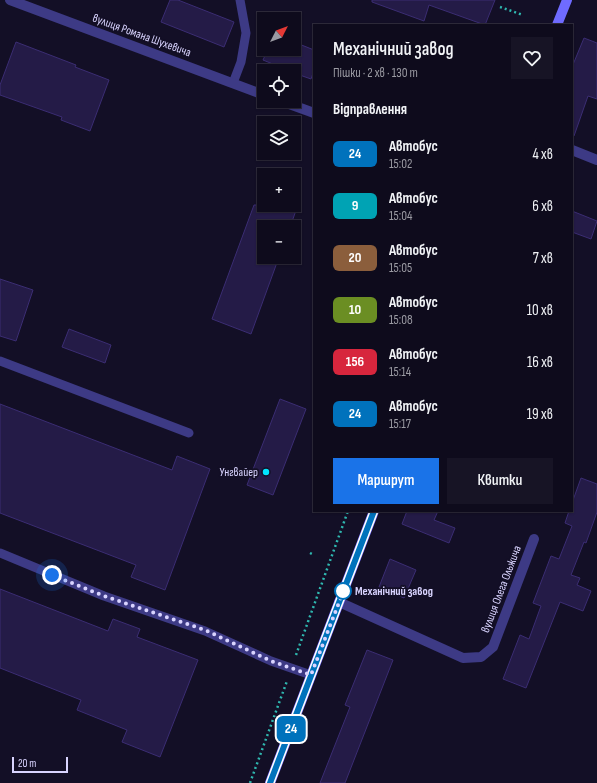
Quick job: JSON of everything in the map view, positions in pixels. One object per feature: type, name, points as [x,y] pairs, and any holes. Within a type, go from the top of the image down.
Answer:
[{"type":"main road","points":[[558,24],[567,0]]},
{"type":"main road","points":[[270,783],[374,512]]},
{"type":"street","name":"вулиця Романа Шухевича","points":[[10,0],[257,92]]},
{"type":"street","points":[[299,108],[313,114]]},
{"type":"street","points":[[573,150],[597,160]]},
{"type":"street","name":"вулиця Олега Ольжича","points":[[339,602],[463,658],[481,657],[493,647],[534,539]]},
{"type":"lane","points":[[233,83],[241,62],[246,33],[240,0]]},
{"type":"lane","points":[[0,361],[188,433]]},
{"type":"lane","points":[[0,553],[104,596],[205,630],[271,661],[311,675]]},
{"type":"path","points":[[500,7],[523,15]]},
{"type":"path","points":[[250,783],[328,560],[348,512]]},
{"type":"path","points":[[310,553],[314,555]]},
{"type":"building","points":[[170,0],[178,0],[234,22],[224,47],[161,22]]},
{"type":"building","points":[[372,0],[495,0],[485,24],[429,5],[424,21],[372,2]]},
{"type":"building","points":[[584,38],[597,43],[597,99],[588,96],[574,136],[573,136],[573,65]]},
{"type":"building","points":[[16,42],[76,65],[75,67],[109,80],[90,131],[61,120],[62,117],[0,95],[0,85]]},
{"type":"building","points":[[301,45],[313,50],[313,73],[311,79],[301,75],[301,64],[273,64],[263,60],[265,56],[301,56]]},
{"type":"building","points":[[254,205],[257,205],[257,212],[295,212],[293,220],[257,220],[257,264],[276,264],[251,334],[212,319]]},
{"type":"building","points":[[573,211],[597,221],[591,239],[573,232]]},
{"type":"building","points":[[0,279],[33,290],[16,341],[0,336]]},
{"type":"building","points":[[69,329],[111,345],[105,363],[62,347]]},
{"type":"building","points":[[280,399],[306,409],[273,495],[247,485]]},
{"type":"building","points":[[0,404],[172,470],[177,456],[210,469],[165,590],[131,577],[136,565],[0,513]]},
{"type":"building","points":[[581,478],[597,484],[597,512],[586,543],[584,542],[571,575],[580,578],[577,585],[591,591],[583,611],[560,602],[526,688],[503,679],[520,635],[529,639],[541,606],[533,603],[551,556],[559,559],[572,526],[565,523],[569,512],[573,512],[573,500]]},
{"type":"building","points":[[407,512],[438,512],[434,520],[455,528],[449,543],[402,524]]},
{"type":"building","points":[[390,559],[416,570],[404,598],[379,587]]},
{"type":"building","points":[[0,589],[108,631],[113,619],[140,629],[137,637],[198,660],[160,757],[122,742],[127,730],[77,710],[81,700],[0,668]]},
{"type":"building","points":[[367,650],[393,660],[345,783],[320,783],[350,707],[345,705]]},
{"type":"bus line","name":"24","points":[[270,783],[374,512]]},
{"type":"place","name":"Унгвайер","points":[[266,472]]},
{"type":"place","name":"Механічний завод","points":[[343,591]]},
{"type":"route","points":[[52,575],[104,596],[205,630],[271,661],[311,675],[345,587],[343,591]]}]
